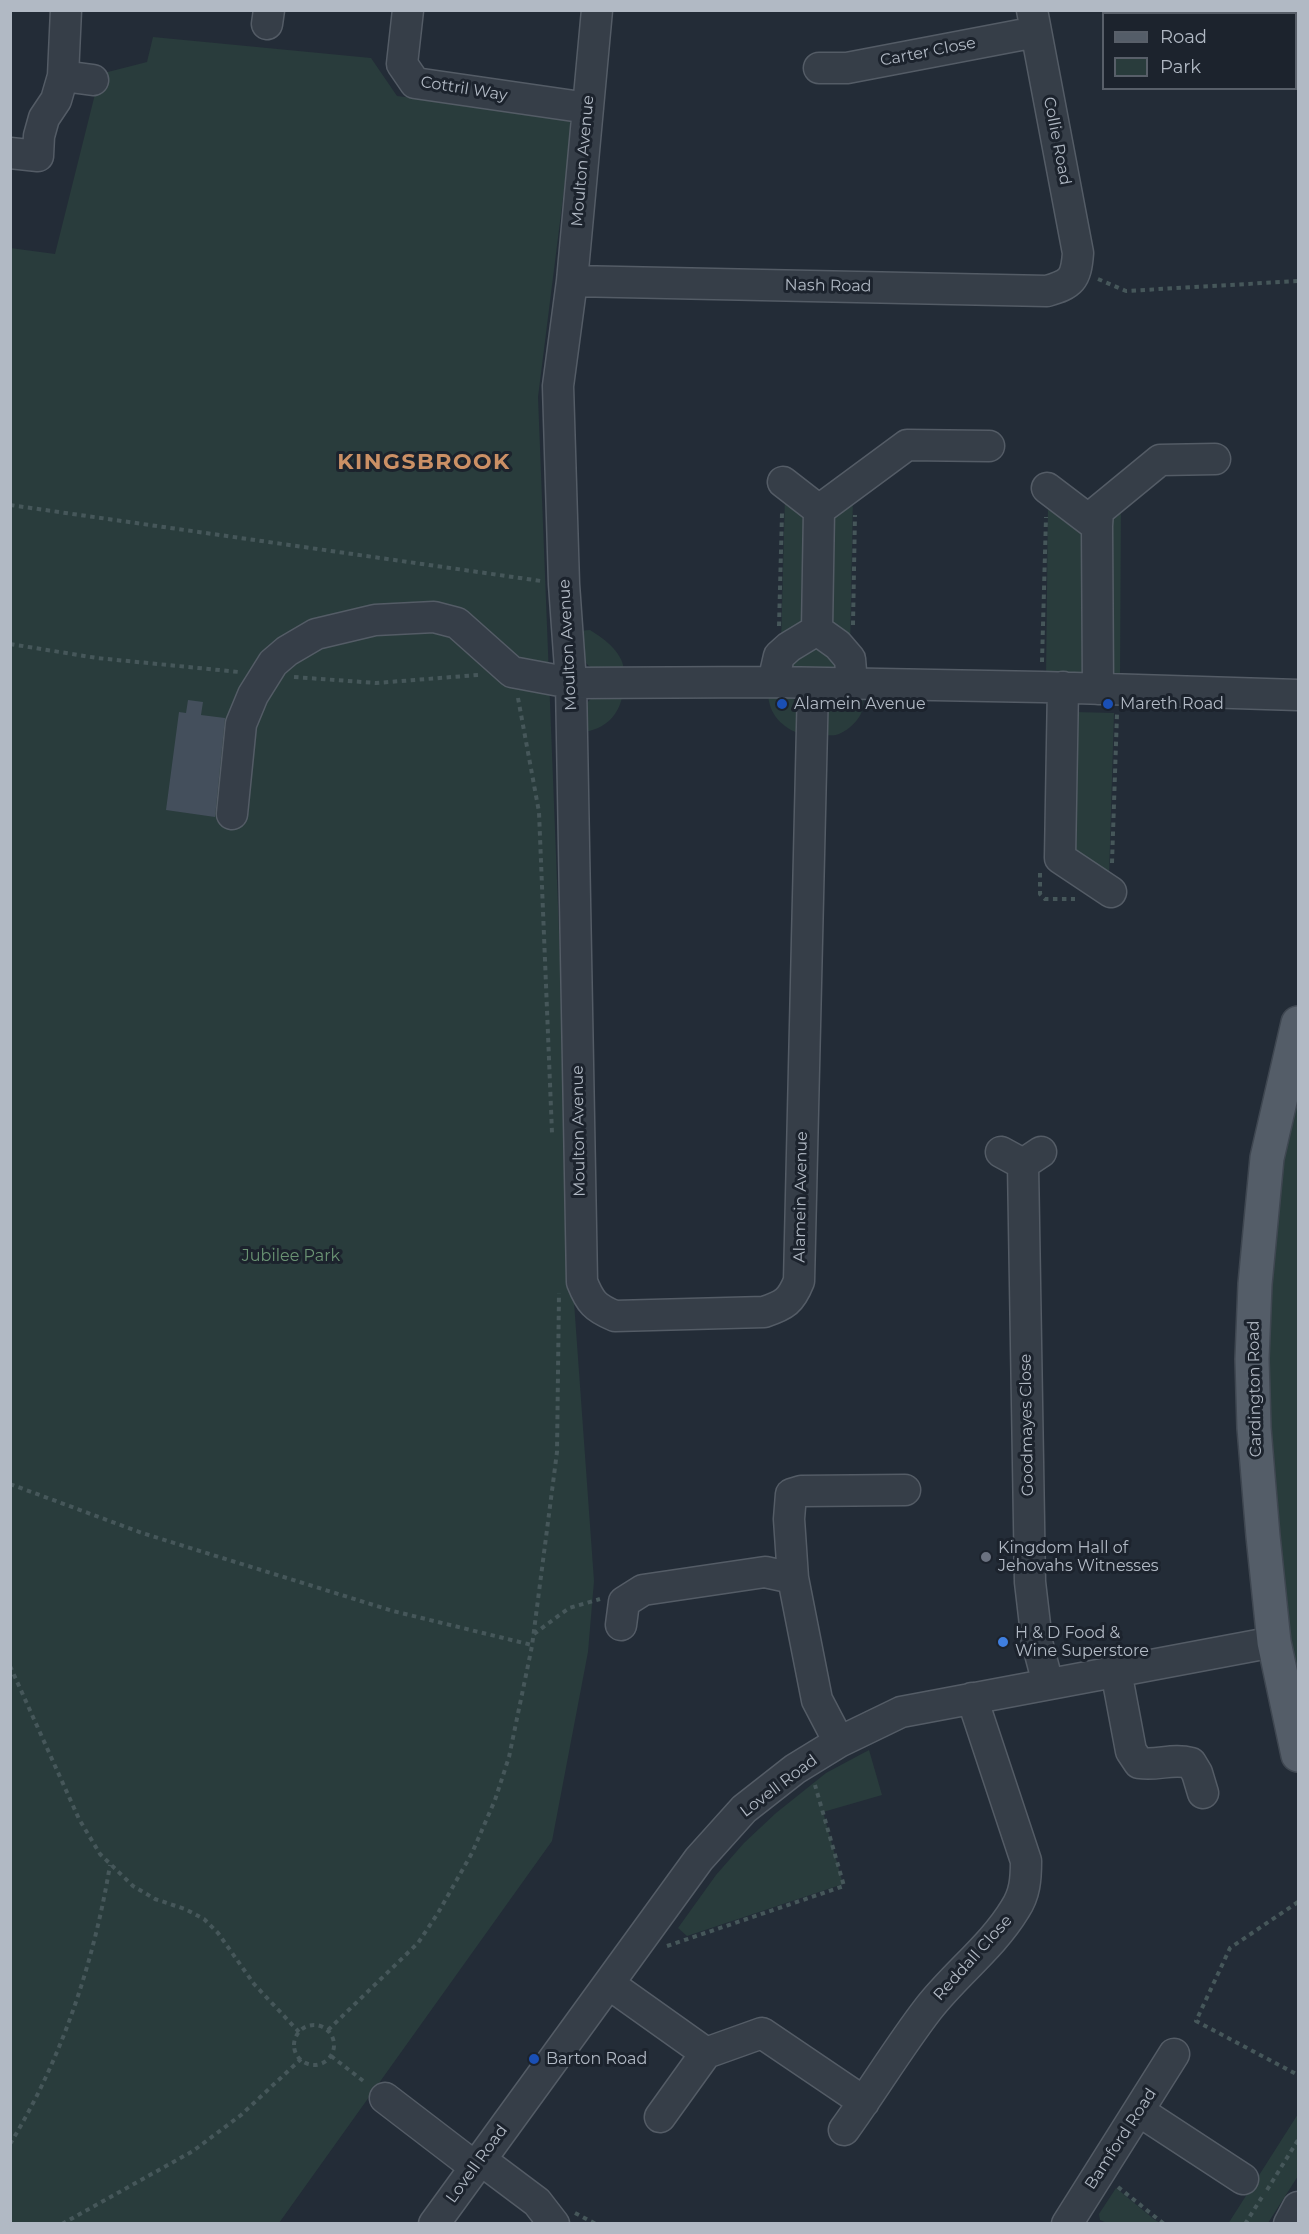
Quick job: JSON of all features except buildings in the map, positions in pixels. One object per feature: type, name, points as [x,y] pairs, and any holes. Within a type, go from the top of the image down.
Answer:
[{"type":"main road","name":"Cardington Road","points":[[1299,1023],[1267,1158],[1255,1284],[1252,1359],[1262,1526],[1274,1642],[1299,1755]]},
{"type":"street","points":[[10,153],[38,156],[39,136],[44,118],[56,100],[63,76],[66,10]]},
{"type":"street","name":"Cottril Way","points":[[408,10],[402,64],[415,83],[588,108]]},
{"type":"street","name":"Moulton Avenue","points":[[570,1283],[571,683],[564,584],[558,386],[572,281],[597,10]]},
{"type":"street","name":"Carter Close","points":[[819,68],[848,68],[1034,21]]},
{"type":"street","name":"Collie Road","points":[[1034,21],[1078,253],[1077,271]]},
{"type":"street","points":[[63,76],[93,80]]},
{"type":"street","name":"Nash Road","points":[[572,281],[1047,291],[1066,285],[1077,271]]},
{"type":"street","points":[[819,510],[907,445],[989,446]]},
{"type":"street","points":[[1098,689],[1096,526],[1098,511],[1160,460],[1215,459]]},
{"type":"street","points":[[783,482],[819,510]]},
{"type":"street","points":[[1047,488],[1096,526]]},
{"type":"street","points":[[817,630],[819,510]]},
{"type":"street","points":[[232,814],[241,724],[253,695],[273,663],[287,651],[316,634],[375,620],[434,617],[457,623],[512,672],[571,683],[852,683],[1299,695]]},
{"type":"street","points":[[773,682],[779,657],[789,647],[817,630]]},
{"type":"street","points":[[817,630],[838,645],[850,658],[852,683]]},
{"type":"street","name":"Alamein Avenue","points":[[570,1283],[600,1310],[615,1316],[764,1312],[783,1306],[794,1294],[799,1281],[813,684]]},
{"type":"street","points":[[1063,687],[1060,858],[1111,892]]},
{"type":"street","name":"Goodmayes Close","points":[[1022,1156],[1030,1582],[1037,1642],[1048,1684]]},
{"type":"street","points":[[839,1742],[818,1700],[793,1578],[789,1519],[791,1494],[801,1491],[905,1490]]},
{"type":"street","points":[[622,1613],[643,1590],[765,1572],[793,1578]]},
{"type":"street","name":"Lovell Road","points":[[434,2223],[699,1859],[744,1809],[808,1761],[839,1742],[901,1712],[1274,1642]]},
{"type":"street","points":[[1116,1671],[1131,1751],[1139,1763],[1152,1765],[1177,1760],[1191,1763],[1197,1773],[1203,1793]]},
{"type":"street","name":"Reddall Close","points":[[843,2130],[928,2009],[956,1976],[999,1933],[1017,1907],[1026,1884],[1026,1861],[972,1698]]},
{"type":"street","points":[[609,1984],[706,2053]]},
{"type":"street","points":[[660,2117],[706,2053],[762,2033],[864,2102]]},
{"type":"street","name":"Bamford Road","points":[[1067,2223],[1174,2054]]},
{"type":"street","points":[[385,2098],[537,2202],[554,2223]]},
{"type":"street","points":[[1139,2111],[1244,2179]]},
{"type":"street","points":[[1289,2223],[1299,2207]]},
{"type":"path","points":[[1077,271],[1126,291],[1299,281]]},
{"type":"path","points":[[10,506],[564,584]]},
{"type":"path","points":[[512,672],[539,812],[552,1142]]},
{"type":"path","points":[[532,1646],[557,1452],[570,1283]]},
{"type":"path","points":[[10,1484],[142,1533],[381,1608],[532,1646]]},
{"type":"path","points":[[328,2030],[417,1943],[438,1913],[471,1853],[495,1800],[510,1757],[534,1633],[569,1608],[599,1599],[622,1613]]},
{"type":"path","points":[[10,1666],[79,1819],[92,1842],[110,1864],[134,1886],[155,1899],[186,1909],[204,1919],[218,1933],[254,1984],[299,2032]]},
{"type":"path","points":[[634,1949],[648,1952],[844,1886],[808,1761]]},
{"type":"path","points":[[10,2144],[24,2122],[60,2048],[95,1941],[110,1864]]},
{"type":"path","points":[[1299,1902],[1230,1948],[1196,2021],[1299,2075]]},
{"type":"path","points":[[310,2025],[328,2030],[334,2043],[331,2056],[322,2063],[305,2062],[295,2048],[299,2032],[310,2025]]},
{"type":"path","points":[[331,2056],[385,2098]]},
{"type":"path","points":[[62,2223],[193,2151],[241,2115],[301,2059]]},
{"type":"path","points":[[1245,2223],[1299,2140]]},
{"type":"path","points":[[1113,2183],[1164,2223]]},
{"type":"green space","name":"Jubilee Park","points":[[153,37],[371,58],[397,96],[573,118],[538,397],[573,1288],[594,1581],[588,1652],[552,1841],[279,2223],[11,2223],[10,248],[55,254],[100,74],[147,62]]},
{"type":"green space","points":[[785,496],[806,512],[808,625],[781,645]]},
{"type":"green space","points":[[853,496],[850,650],[831,628],[834,515]]},
{"type":"green space","points":[[1048,501],[1090,540],[1089,668],[1082,678],[1046,678]]},
{"type":"green space","points":[[1121,504],[1120,683],[1111,677],[1112,519]]},
{"type":"green space","points":[[590,630],[608,643],[618,654],[624,674],[594,669],[585,661],[579,631]]},
{"type":"green space","points":[[819,647],[845,670],[790,669],[793,655]]},
{"type":"green space","points":[[599,692],[623,692],[619,708],[604,725],[582,732],[584,709],[589,700]]},
{"type":"green space","points":[[783,694],[799,705],[803,716],[805,736],[785,726],[775,716],[768,695]]},
{"type":"green space","points":[[847,696],[862,696],[863,708],[858,719],[839,734],[824,735],[826,716],[830,706]]},
{"type":"green space","points":[[1074,712],[1114,713],[1109,877],[1071,855]]},
{"type":"green space","points":[[1298,1096],[1298,1703],[1285,1625],[1263,1358],[1274,1236],[1285,1153]]},
{"type":"green space","points":[[869,1750],[882,1795],[823,1812],[843,1884],[687,1936],[678,1928],[716,1875],[744,1843],[776,1813],[826,1773]]},
{"type":"green space","points":[[1298,2114],[1298,2176],[1268,2223],[1228,2224]]},
{"type":"green space","points":[[1116,2188],[1160,2223],[1107,2223],[1100,2220],[1099,2214]]},
{"type":"place","name":"Alamein Avenue","points":[[782,704]]},
{"type":"place","name":"Mareth Road","points":[[1108,704]]},
{"type":"place","name":"Kingdom Hall of Jehovahs Witnesses","points":[[986,1557]]},
{"type":"place","name":"H & D Food & Wine Superstore","points":[[1003,1642]]},
{"type":"place","name":"Barton Road","points":[[534,2059]]},
{"type":"district","name":"KINGSBROOK","points":[[424,463]]}]
